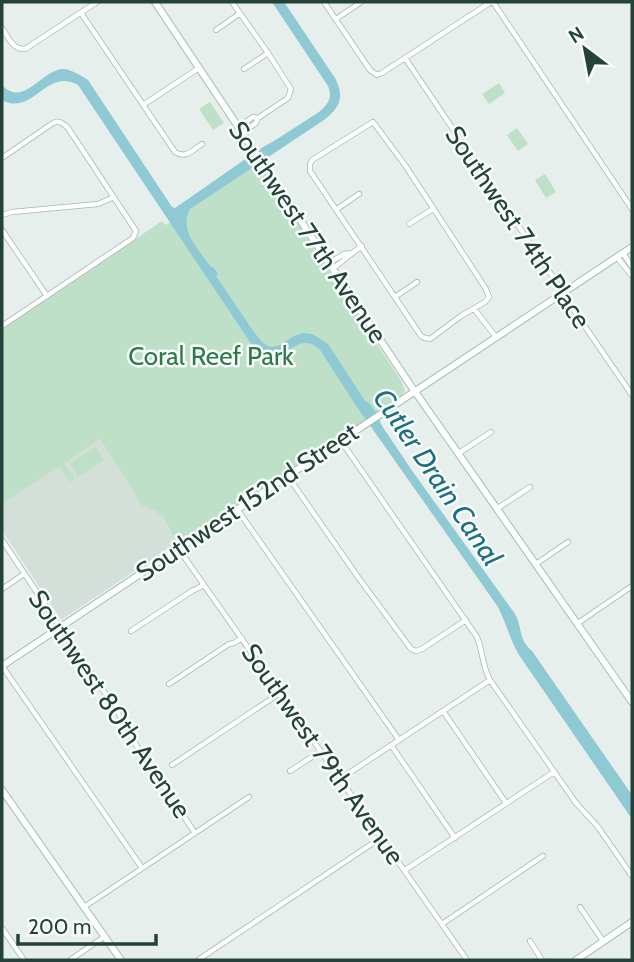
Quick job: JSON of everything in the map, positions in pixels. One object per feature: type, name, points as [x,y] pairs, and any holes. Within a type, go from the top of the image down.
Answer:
[{"type":"street","points":[[2,28],[17,48],[23,50],[97,2]]},
{"type":"street","name":"Southwest 77th Avenue","points":[[155,2],[415,391],[632,702]]},
{"type":"street","points":[[232,2],[290,86],[291,92],[288,98],[258,118],[253,117],[240,130]]},
{"type":"street","points":[[324,2],[370,70],[377,75],[492,2],[632,209]]},
{"type":"street","points":[[336,19],[361,2]]},
{"type":"street","points":[[81,13],[173,149],[182,155],[202,144]]},
{"type":"street","points":[[216,30],[239,14]]},
{"type":"street","points":[[244,69],[268,53]]},
{"type":"street","name":"Southwest 74th Place","points":[[405,58],[632,395]]},
{"type":"street","points":[[144,105],[199,68]]},
{"type":"street","points":[[2,158],[53,123],[60,122],[68,128],[136,234],[2,326]]},
{"type":"street","points":[[373,122],[433,209],[489,297],[475,310],[461,316],[427,339],[421,336],[311,172],[312,160],[373,122]]},
{"type":"street","points":[[337,209],[359,194]]},
{"type":"street","points":[[2,215],[99,204],[114,197]]},
{"type":"street","points":[[409,224],[433,209]]},
{"type":"street","points":[[2,230],[47,296]]},
{"type":"street","points":[[331,266],[344,254],[362,246]]},
{"type":"street","name":"Southwest 152nd Street","points":[[2,666],[632,247]]},
{"type":"street","points":[[620,255],[632,267]]},
{"type":"street","points":[[620,255],[632,276]]},
{"type":"street","points":[[395,297],[417,282]]},
{"type":"street","points":[[475,310],[494,338]]},
{"type":"street","points":[[459,453],[491,432]]},
{"type":"street","points":[[340,440],[466,620],[479,642],[484,668],[490,680],[579,807],[598,827],[632,876]]},
{"type":"street","points":[[287,475],[411,649],[422,649],[466,620]]},
{"type":"street","points":[[498,508],[530,487]]},
{"type":"street","points":[[237,508],[399,740]]},
{"type":"street","name":"Southwest 80th Avenue","points":[[2,540],[195,833]]},
{"type":"street","points":[[536,564],[568,542]]},
{"type":"street","name":"Southwest 79th Avenue","points":[[178,548],[467,960]]},
{"type":"street","points":[[2,589],[24,574]]},
{"type":"street","points":[[131,631],[203,583]]},
{"type":"street","points":[[578,622],[632,586]]},
{"type":"street","points":[[169,684],[240,636]]},
{"type":"street","points":[[2,666],[142,868]]},
{"type":"street","points":[[340,779],[490,680]]},
{"type":"street","points":[[172,765],[280,693]]},
{"type":"street","points":[[443,711],[506,803]]},
{"type":"street","points":[[391,745],[455,838]]},
{"type":"street","points":[[289,771],[321,751]]},
{"type":"street","points":[[405,870],[554,772]]},
{"type":"street","points":[[2,790],[121,960]]},
{"type":"street","points":[[84,907],[249,797]]},
{"type":"street","points":[[198,960],[382,837]]},
{"type":"street","points":[[442,924],[543,856]]},
{"type":"street","points":[[580,907],[603,941]]},
{"type":"street","points":[[576,960],[632,922]]},
{"type":"street","points":[[2,928],[24,960]]},
{"type":"street","points":[[70,960],[104,937]]},
{"type":"street","points":[[530,941],[542,960]]},
{"type":"shaded area","points":[[100,439],[142,506],[154,508],[176,541],[180,541],[61,620],[2,530],[2,504]]},
{"type":"green space","points":[[499,83],[505,93],[489,104],[482,94]]},
{"type":"green space","points":[[210,102],[224,123],[213,130],[199,109]]},
{"type":"green space","points":[[517,128],[528,144],[518,151],[507,135]]},
{"type":"green space","name":"Coral Reef Park","points":[[258,163],[402,382],[405,391],[399,398],[183,541],[176,541],[160,514],[142,506],[100,439],[61,466],[65,464],[75,479],[70,482],[59,467],[2,504],[2,329],[162,221],[166,225]]},
{"type":"green space","points":[[545,174],[556,192],[546,198],[535,180]]},
{"type":"green space","points":[[95,446],[104,460],[78,477],[70,464]]},
{"type":"water","points":[[272,2],[284,2],[335,78],[340,91],[339,101],[334,111],[324,120],[190,209],[187,225],[191,240],[218,274],[216,276],[263,343],[270,347],[278,346],[303,333],[312,334],[328,344],[413,472],[515,614],[525,642],[632,795],[632,819],[519,655],[498,607],[320,350],[312,344],[304,343],[271,356],[254,348],[78,85],[67,81],[57,82],[22,102],[2,100],[2,85],[10,91],[25,91],[54,71],[72,71],[85,78],[175,208],[319,112],[329,100],[328,86]]},
{"type":"water label","name":"Cutler Drain Canal","points":[[438,477]]}]
